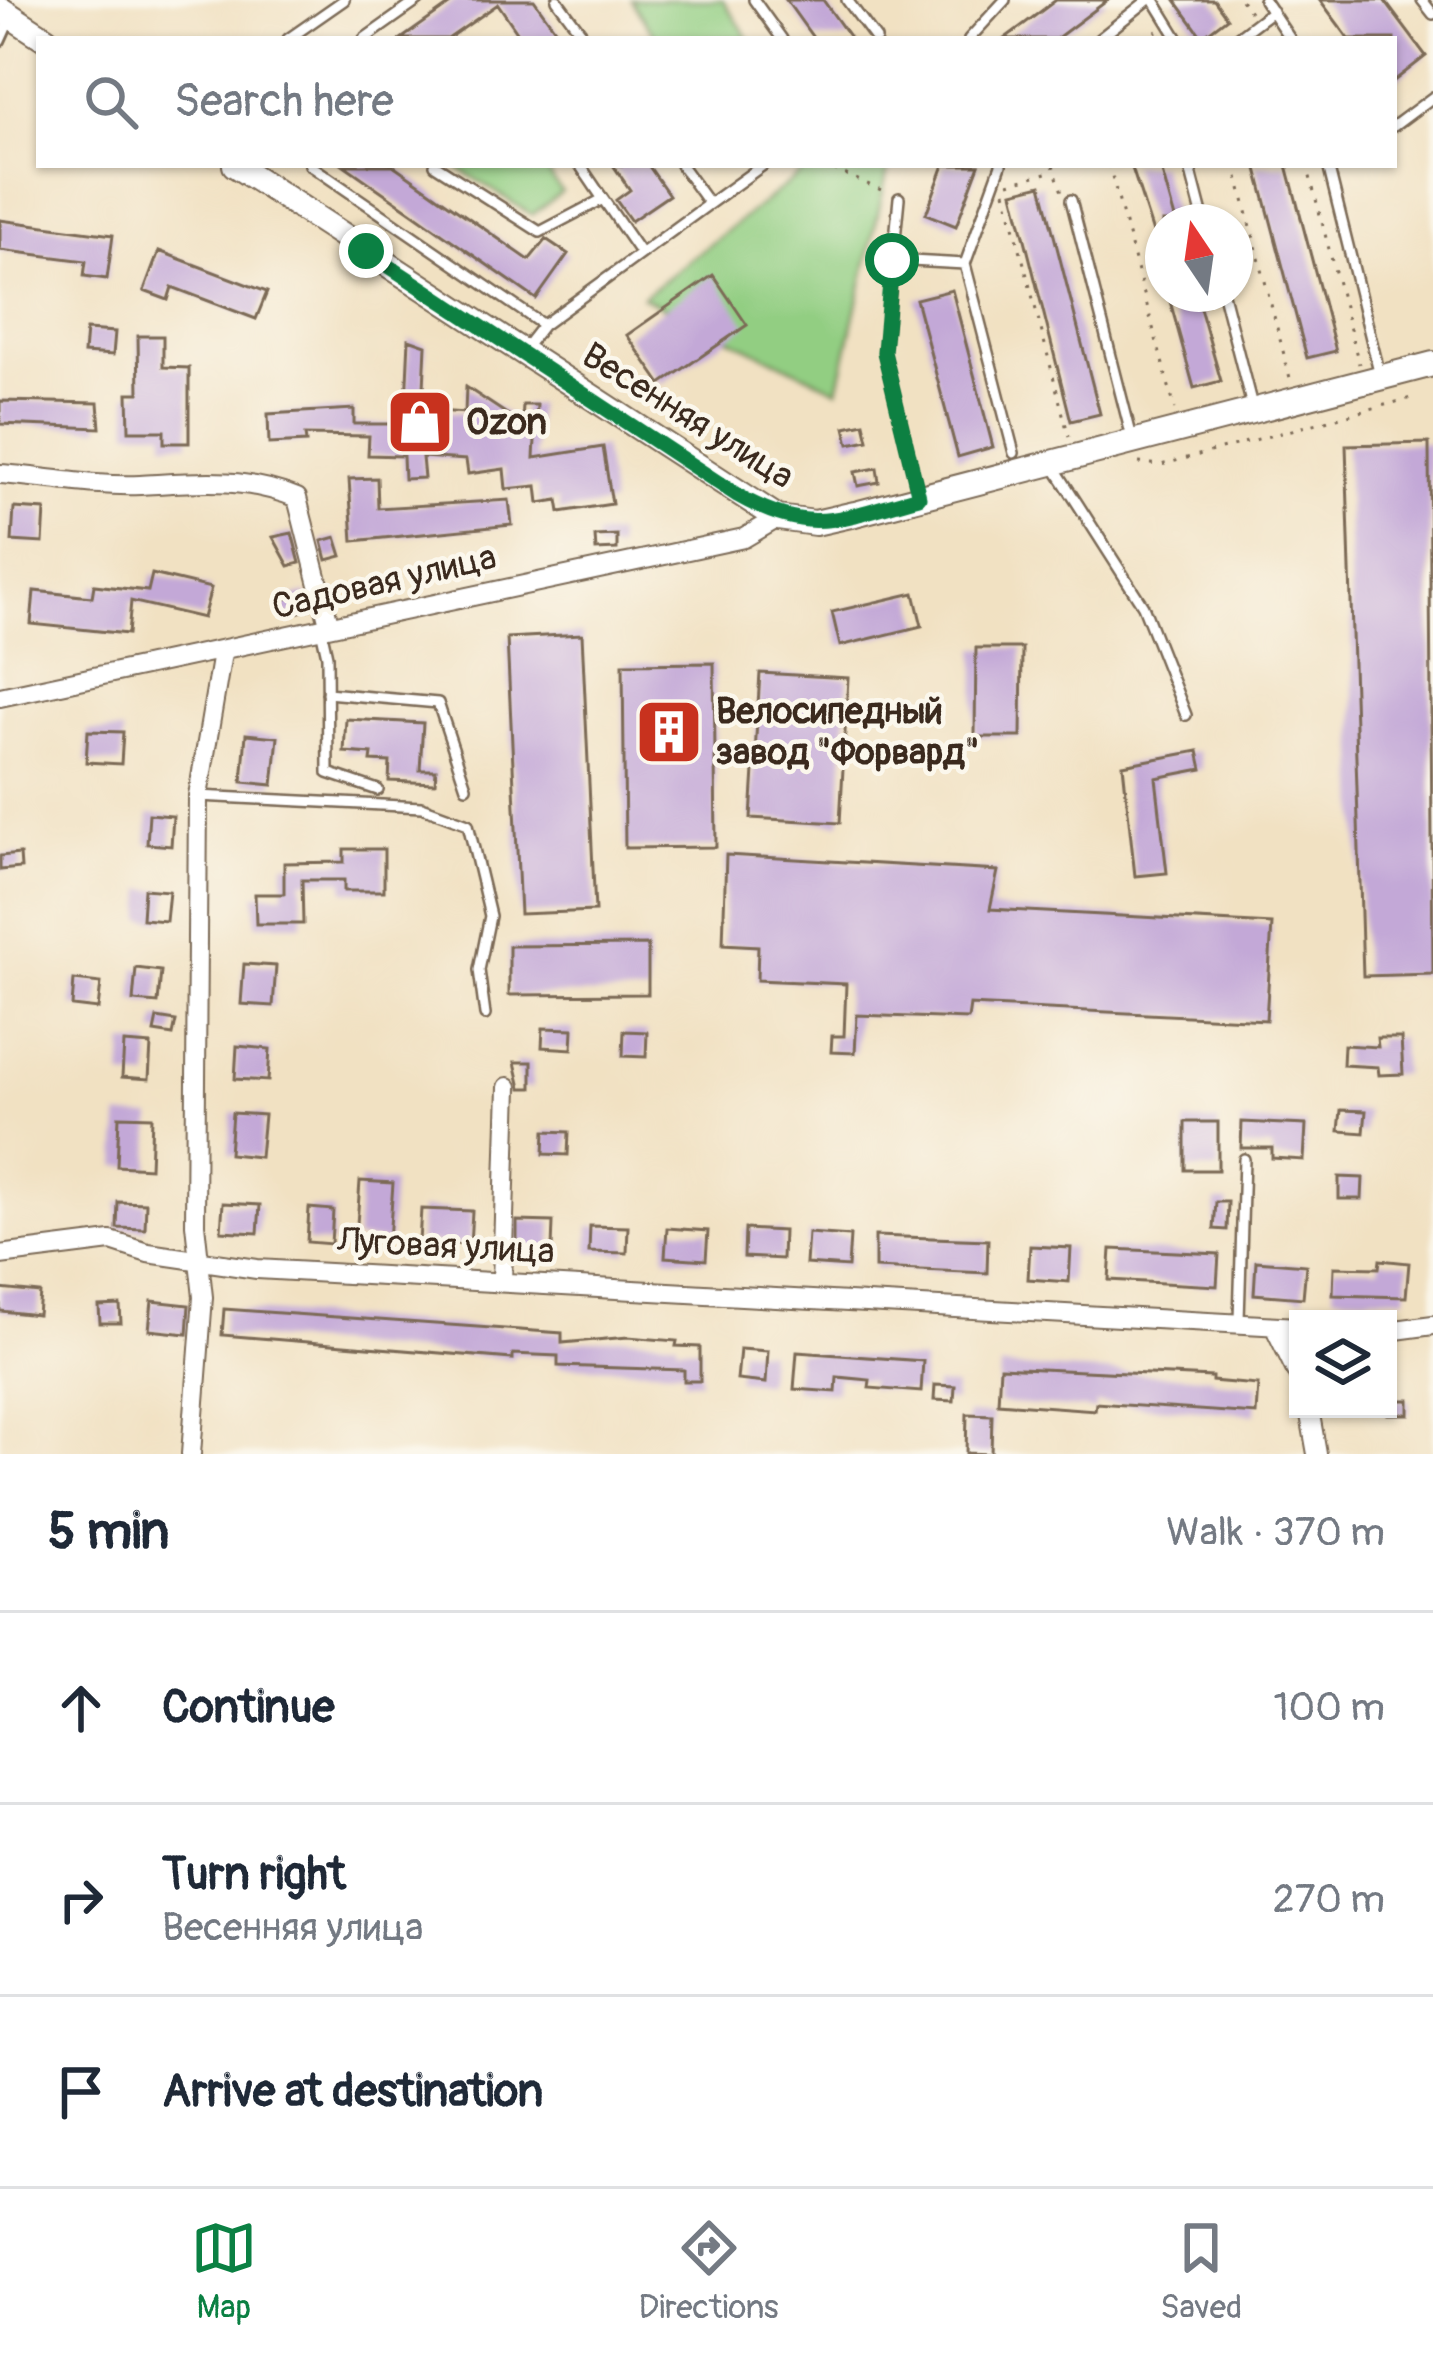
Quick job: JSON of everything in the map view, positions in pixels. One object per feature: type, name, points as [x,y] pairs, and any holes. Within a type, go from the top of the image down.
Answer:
[{"type":"street","points":[[6,13],[41,36]]},
{"type":"street","name":"Весенняя улица","points":[[242,168],[778,518],[815,523],[1252,410],[1372,388],[1433,364]]},
{"type":"street","points":[[0,474],[137,485],[190,478],[276,489],[296,498],[325,627]]},
{"type":"street","name":"Садовая улица","points":[[0,697],[744,538],[778,518]]},
{"type":"street","points":[[190,1454],[203,1297],[195,1224],[198,796],[222,653]]},
{"type":"street","points":[[502,1282],[508,1087]]},
{"type":"street","name":"Луговая улица","points":[[0,1255],[111,1241],[256,1269],[1289,1326]]},
{"type":"street","points":[[1274,1325],[1289,1356]]},
{"type":"street","points":[[1397,1330],[1433,1325]]},
{"type":"street","points":[[1311,1418],[1317,1454]]},
{"type":"lane","points":[[293,36],[344,0]]},
{"type":"lane","points":[[368,36],[419,0]]},
{"type":"lane","points":[[754,0],[780,36]]},
{"type":"lane","points":[[847,0],[874,36]]},
{"type":"lane","points":[[972,36],[1005,0]]},
{"type":"lane","points":[[1103,36],[1151,0],[1176,36]]},
{"type":"lane","points":[[1264,0],[1288,36]]},
{"type":"lane","points":[[1423,0],[1433,14]]},
{"type":"lane","points":[[563,2],[584,36]]},
{"type":"lane","points":[[1238,36],[1272,11]]},
{"type":"lane","points":[[0,41],[6,13]]},
{"type":"lane","points":[[1397,124],[1433,97]]},
{"type":"lane","points":[[314,168],[543,325]]},
{"type":"lane","points":[[440,168],[540,232],[603,199]]},
{"type":"lane","points":[[582,168],[639,251]]},
{"type":"lane","points":[[683,168],[709,204]]},
{"type":"lane","points":[[522,353],[543,325],[759,168]]},
{"type":"lane","points":[[1001,168],[965,263],[1014,453]]},
{"type":"lane","points":[[1190,168],[1199,204]]},
{"type":"lane","points":[[1329,168],[1372,388]]},
{"type":"lane","points":[[899,198],[884,352],[919,497]]},
{"type":"lane","points":[[1071,200],[1133,442]]},
{"type":"lane","points":[[892,260],[965,263]]},
{"type":"lane","points":[[1228,312],[1252,410]]},
{"type":"lane","points":[[1051,463],[1143,606],[1186,715]]},
{"type":"lane","points":[[325,627],[328,773],[378,790]]},
{"type":"lane","points":[[327,693],[438,703],[466,787]]},
{"type":"lane","points":[[198,796],[422,807],[468,824],[490,916],[478,970],[485,1015]]},
{"type":"lane","points":[[1239,1320],[1244,1159]]},
{"type":"path","points":[[830,168],[899,198]]},
{"type":"path","points":[[1070,439],[998,185],[1054,168],[1064,198],[1071,200]]},
{"type":"path","points":[[1110,168],[1175,411]]},
{"type":"path","points":[[1236,168],[1291,380]]},
{"type":"path","points":[[1308,168],[1372,388]]},
{"type":"path","points":[[1133,442],[1139,464],[1161,465],[1372,388],[1415,397]]},
{"type":"green space","points":[[631,0],[723,0],[747,36],[655,36]]},
{"type":"green space","points":[[458,168],[544,168],[562,192],[532,215]]},
{"type":"green space","points":[[808,168],[888,168],[838,390],[642,297]]},
{"type":"building","points":[[456,0],[534,0],[560,36],[520,36],[498,4],[452,36],[405,36]]},
{"type":"building","points":[[786,0],[823,0],[849,36],[812,36]]},
{"type":"building","points":[[1056,0],[1108,0],[1060,36],[1008,36]]},
{"type":"building","points":[[1175,0],[1214,0],[1227,18],[1201,36]]},
{"type":"building","points":[[1320,0],[1384,0],[1426,56],[1397,79],[1397,36],[1347,36]]},
{"type":"building","points":[[348,168],[397,168],[529,260],[546,239],[568,254],[536,299]]},
{"type":"building","points":[[615,168],[650,168],[669,195],[631,221],[616,200],[630,190]]},
{"type":"building","points":[[943,168],[978,168],[956,226],[926,214]]},
{"type":"building","points":[[1132,168],[1161,168],[1171,204],[1145,204],[1145,208]]},
{"type":"building","points":[[1257,168],[1288,168],[1336,351],[1307,358]]},
{"type":"building","points":[[1041,185],[1100,414],[1071,421],[1013,192]]},
{"type":"building","points":[[0,220],[113,235],[107,279],[84,276],[86,261],[0,250]]},
{"type":"building","points":[[159,251],[267,292],[256,319],[172,287],[168,300],[144,291]]},
{"type":"building","points":[[713,275],[747,325],[661,384],[627,335]]},
{"type":"building","points":[[952,290],[993,447],[958,457],[916,299]]},
{"type":"building","points":[[1173,312],[1201,312],[1221,381],[1194,388]]},
{"type":"building","points":[[86,330],[115,332],[113,355],[84,353]]},
{"type":"building","points":[[138,336],[163,336],[163,367],[189,368],[189,443],[164,443],[164,431],[129,431],[128,393],[139,393]]},
{"type":"building","points":[[409,339],[426,345],[423,410],[465,413],[466,387],[522,424],[523,405],[537,405],[534,458],[603,447],[612,504],[560,512],[558,500],[539,503],[537,486],[506,489],[504,469],[468,474],[466,460],[422,457],[424,478],[404,479],[403,456],[368,455],[369,436],[305,435],[306,442],[269,444],[268,414],[354,409],[354,424],[405,424]]},
{"type":"building","points":[[0,401],[98,403],[100,428],[0,424]]},
{"type":"building","points":[[864,423],[868,440],[849,444],[845,427]]},
{"type":"building","points":[[1429,443],[1433,974],[1363,976],[1346,445]]},
{"type":"building","points":[[877,468],[879,482],[858,486],[855,472]]},
{"type":"building","points":[[377,478],[378,508],[509,500],[512,525],[353,541],[349,479]]},
{"type":"building","points":[[14,508],[45,510],[43,543],[12,541]]},
{"type":"building","points":[[292,533],[300,563],[289,566],[273,537]]},
{"type":"building","points":[[617,535],[617,549],[596,550],[595,536]]},
{"type":"building","points":[[336,537],[342,556],[327,560],[322,541]]},
{"type":"building","points":[[152,574],[211,588],[203,618],[131,601],[128,634],[31,624],[34,591],[92,597],[94,585],[148,591]]},
{"type":"building","points":[[307,593],[311,609],[285,616],[281,600]]},
{"type":"building","points":[[914,593],[922,626],[840,646],[832,612]]},
{"type":"building","points":[[582,634],[595,911],[520,914],[507,638]]},
{"type":"building","points":[[976,648],[1022,648],[1021,737],[975,737]]},
{"type":"building","name":"Велосипедный завод \"Форвард\"","points":[[714,663],[716,847],[625,848],[623,664]]},
{"type":"building","points":[[760,673],[848,678],[840,823],[751,818]]},
{"type":"building","points":[[346,719],[423,723],[420,770],[436,770],[435,783],[389,781],[390,762],[371,761],[372,754],[344,752]]},
{"type":"building","points":[[88,731],[123,732],[121,764],[86,762]]},
{"type":"building","points":[[246,734],[278,737],[273,785],[242,782]]},
{"type":"building","points":[[1198,751],[1202,769],[1156,778],[1167,873],[1135,876],[1123,765]]},
{"type":"building","points":[[149,814],[173,816],[171,846],[147,844]]},
{"type":"building","points":[[344,849],[384,849],[384,891],[344,891],[344,880],[302,880],[303,924],[256,924],[255,894],[284,894],[284,863],[344,862]]},
{"type":"building","points":[[20,854],[21,868],[0,870],[0,856]]},
{"type":"building","points":[[726,855],[998,871],[990,909],[1272,924],[1266,1020],[970,1005],[968,1019],[857,1015],[855,1053],[831,1052],[832,1036],[844,1036],[846,984],[757,980],[758,946],[723,944]]},
{"type":"building","points":[[144,889],[169,891],[166,921],[142,919]]},
{"type":"building","points":[[648,945],[648,994],[509,995],[509,946]]},
{"type":"building","points":[[244,964],[276,966],[273,1006],[241,1004]]},
{"type":"building","points":[[136,968],[161,971],[158,1003],[133,1001]]},
{"type":"building","points":[[74,980],[101,983],[98,1009],[72,1006]]},
{"type":"building","points":[[157,1018],[176,1021],[173,1035],[154,1032]]},
{"type":"building","points":[[543,1028],[573,1029],[572,1049],[542,1047]]},
{"type":"building","points":[[624,1031],[647,1032],[646,1057],[623,1056]]},
{"type":"building","points":[[1377,1038],[1401,1038],[1403,1074],[1379,1075],[1378,1067],[1343,1065],[1344,1045],[1378,1047]]},
{"type":"building","points":[[124,1043],[151,1045],[149,1079],[122,1077]]},
{"type":"building","points":[[237,1046],[270,1049],[268,1081],[235,1079]]},
{"type":"building","points":[[515,1062],[532,1062],[532,1088],[521,1088]]},
{"type":"building","points":[[1341,1110],[1366,1111],[1364,1133],[1339,1131]]},
{"type":"building","points":[[232,1113],[264,1115],[260,1157],[229,1154]]},
{"type":"building","points":[[119,1116],[152,1117],[150,1168],[117,1166]]},
{"type":"building","points":[[1185,1122],[1218,1122],[1218,1170],[1185,1170]]},
{"type":"building","points":[[1242,1122],[1306,1125],[1304,1160],[1272,1158],[1272,1148],[1241,1148]]},
{"type":"building","points":[[545,1131],[569,1132],[568,1155],[544,1154]]},
{"type":"building","points":[[1339,1177],[1363,1178],[1362,1199],[1339,1199]]},
{"type":"building","points":[[360,1181],[393,1183],[389,1241],[356,1239]]},
{"type":"building","points":[[118,1202],[146,1203],[145,1229],[117,1228]]},
{"type":"building","points":[[1216,1202],[1228,1202],[1227,1230],[1214,1229]]},
{"type":"building","points":[[223,1203],[260,1205],[258,1233],[221,1231]]},
{"type":"building","points":[[309,1208],[333,1210],[331,1244],[307,1242]]},
{"type":"building","points":[[421,1209],[472,1211],[470,1245],[419,1242]]},
{"type":"building","points":[[517,1221],[553,1222],[552,1249],[517,1248]]},
{"type":"building","points":[[590,1226],[628,1227],[627,1253],[589,1252]]},
{"type":"building","points":[[667,1228],[708,1231],[706,1260],[665,1257]]},
{"type":"building","points":[[745,1229],[783,1231],[782,1259],[744,1257]]},
{"type":"building","points":[[808,1233],[850,1236],[848,1267],[806,1264]]},
{"type":"building","points":[[875,1236],[988,1240],[987,1273],[875,1268]]},
{"type":"building","points":[[1030,1246],[1071,1248],[1069,1282],[1028,1279]]},
{"type":"building","points":[[1111,1249],[1219,1254],[1217,1286],[1109,1280]]},
{"type":"building","points":[[1380,1260],[1409,1263],[1406,1297],[1333,1295],[1334,1267],[1379,1268]]},
{"type":"building","points":[[1256,1261],[1306,1265],[1303,1298],[1254,1294]]},
{"type":"building","points":[[0,1289],[40,1293],[38,1315],[0,1311]]},
{"type":"building","points":[[152,1301],[189,1305],[187,1334],[149,1330]]},
{"type":"building","points":[[120,1305],[121,1323],[100,1323],[99,1306]]},
{"type":"building","points":[[224,1309],[562,1333],[562,1343],[628,1337],[677,1341],[676,1346],[700,1347],[700,1381],[684,1381],[684,1370],[558,1366],[558,1356],[513,1354],[513,1359],[222,1335]]},
{"type":"building","points":[[740,1349],[768,1351],[766,1383],[737,1380]]},
{"type":"building","points":[[797,1352],[923,1361],[921,1392],[869,1388],[870,1380],[837,1377],[836,1392],[794,1389]]},
{"type":"building","points":[[1000,1367],[1212,1377],[1212,1381],[1258,1385],[1256,1414],[1096,1403],[1095,1410],[998,1403]]},
{"type":"building","points":[[935,1385],[955,1386],[954,1401],[934,1400]]},
{"type":"building","points":[[1397,1400],[1409,1400],[1409,1414],[1397,1414]]},
{"type":"building","points":[[967,1414],[992,1415],[991,1454],[966,1453]]},
{"type":"place","name":"Ozon","points":[[420,422]]},
{"type":"place","name":"Велосипедный завод \"Форвард\"","points":[[669,732]]},
{"type":"route","points":[[366,251],[737,495],[778,518],[815,523],[919,497],[884,352],[892,260]]}]
